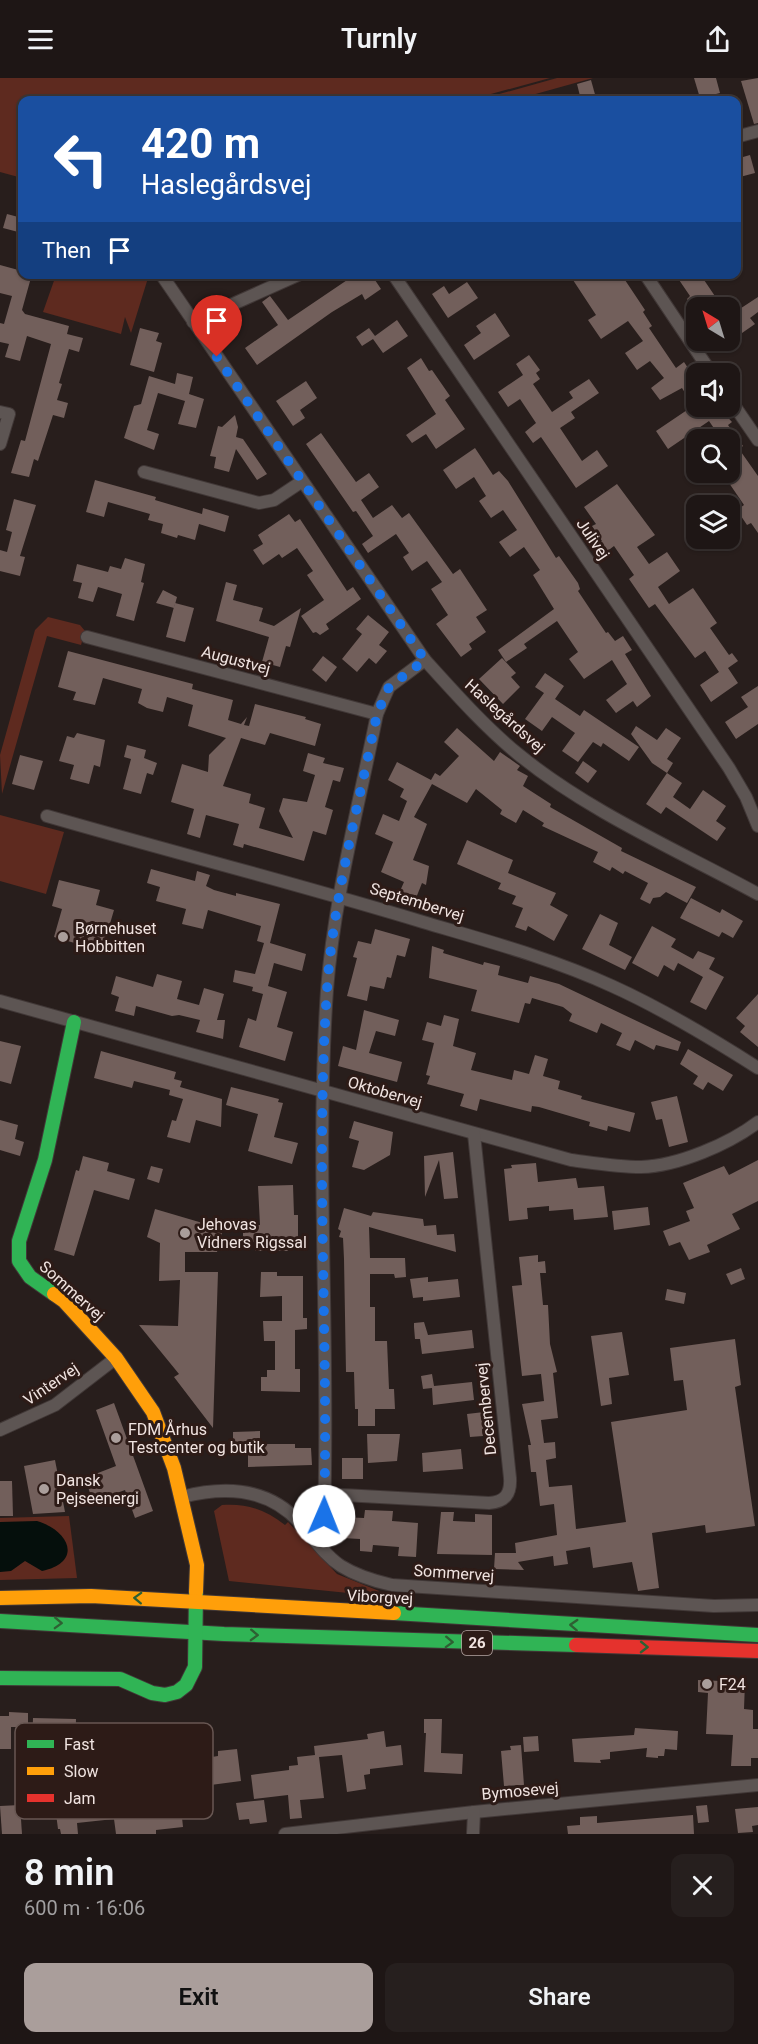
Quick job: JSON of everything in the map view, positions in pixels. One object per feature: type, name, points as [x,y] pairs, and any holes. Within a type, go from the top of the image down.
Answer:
[{"type":"main road","name":"Sommervej","points":[[0,1678],[120,1679],[152,1693],[165,1695],[177,1692],[193,1676],[197,1565],[174,1468],[153,1412],[116,1358],[80,1317],[30,1276],[19,1261],[19,1241],[45,1160],[74,1022]]},
{"type":"main road","name":"Viborgvej","points":[[0,1598],[91,1596],[758,1635]]},
{"type":"main road","name":"26","points":[[0,1621],[196,1632],[758,1652]]},
{"type":"street","points":[[741,136],[758,131]]},
{"type":"street","name":"Haslegårdsvej","points":[[164,279],[301,482],[425,660],[518,754],[589,803],[757,892]]},
{"type":"street","points":[[193,322],[289,279]]},
{"type":"street","name":"Julivej","points":[[396,279],[729,768],[746,796],[758,826]]},
{"type":"street","points":[[648,279],[705,363]]},
{"type":"street","points":[[0,412],[9,414],[0,444]]},
{"type":"street","points":[[740,414],[758,440]]},
{"type":"street","points":[[144,472],[259,503],[274,500],[301,482]]},
{"type":"street","name":"Augustvej","points":[[87,637],[377,714]]},
{"type":"street","points":[[324,1516],[324,1092],[327,989],[340,897],[377,714],[389,687],[425,660]]},
{"type":"street","name":"Septembervej","points":[[47,816],[340,897],[528,953],[601,981],[711,1038],[758,1068]]},
{"type":"street","name":"Oktobervej","points":[[0,1001],[571,1160],[644,1167],[703,1152],[731,1140],[758,1122]]},
{"type":"street","name":"Decembervej","points":[[325,1494],[489,1503],[500,1501],[508,1492],[510,1478],[474,1134]]},
{"type":"street","name":"Vintervej","points":[[0,1430],[55,1405],[116,1358]]},
{"type":"street","name":"Sommervej","points":[[182,1497],[226,1489],[265,1497],[292,1515],[339,1565],[364,1578],[379,1582],[418,1587],[693,1605],[758,1605]]},
{"type":"street","name":"Bymosevej","points":[[285,1834],[474,1812],[758,1785]]},
{"type":"street","points":[[473,1834],[474,1812]]},
{"type":"shaded area","points":[[0,78],[550,78],[484,96],[18,96],[18,177],[0,172]]},
{"type":"shaded area","points":[[557,78],[593,78],[528,96],[492,96]]},
{"type":"shaded area","points":[[55,279],[148,279],[131,333],[125,317],[121,334],[43,312]]},
{"type":"shaded area","points":[[48,617],[80,625],[85,631],[81,645],[47,636],[2,794],[0,755],[35,630]]},
{"type":"shaded area","points":[[0,815],[64,832],[46,894],[0,881]]},
{"type":"shaded area","points":[[222,1505],[248,1506],[271,1515],[285,1525],[288,1522],[337,1574],[379,1591],[378,1596],[229,1581],[214,1511]]},
{"type":"shaded area","points":[[69,1516],[77,1578],[0,1580],[0,1518]]},
{"type":"shaded area","points":[[37,1521],[57,1532],[64,1539],[67,1554],[63,1561],[55,1567],[42,1571],[25,1561],[11,1571],[0,1572],[0,1522]]},
{"type":"building","points":[[694,78],[716,78],[720,93],[699,96]]},
{"type":"building","points":[[758,78],[758,123],[754,124],[741,81]]},
{"type":"building","points":[[591,80],[595,96],[580,96],[577,84]]},
{"type":"building","points":[[750,155],[755,173],[741,177],[741,158]]},
{"type":"building","points":[[7,214],[18,217],[18,232],[3,228]]},
{"type":"building","points":[[0,265],[18,270],[18,279],[31,279],[22,310],[25,314],[69,326],[67,334],[83,338],[79,352],[69,349],[59,383],[62,384],[57,400],[68,403],[64,418],[53,415],[38,461],[34,459],[29,477],[11,473],[21,440],[25,441],[51,344],[27,336],[20,361],[5,357],[9,344],[0,342],[0,323],[4,324],[12,296],[0,293]]},
{"type":"building","points":[[349,279],[374,279],[381,289],[365,300],[362,294],[332,312],[257,365],[245,348],[278,325],[262,302],[270,296],[288,320]]},
{"type":"building","points":[[624,279],[645,310],[643,312],[652,326],[649,328],[676,368],[684,362],[686,365],[686,395],[682,388],[660,400],[651,388],[664,378],[650,361],[637,370],[625,353],[643,341],[628,321],[601,339],[588,320],[596,315],[573,280]]},
{"type":"building","points":[[678,279],[703,279],[716,297],[689,297]]},
{"type":"building","points":[[467,282],[478,298],[448,318],[432,294],[444,286],[449,294]]},
{"type":"building","points":[[758,297],[758,312],[750,318],[755,324],[740,334],[740,309]]},
{"type":"building","points":[[495,313],[510,336],[474,360],[464,345],[481,333],[476,326]]},
{"type":"building","points":[[397,320],[408,336],[383,353],[373,339],[362,346],[356,337],[369,328],[375,336]]},
{"type":"building","points":[[140,328],[159,333],[156,341],[162,343],[154,372],[130,365]]},
{"type":"building","points":[[529,355],[540,370],[536,373],[540,379],[533,384],[552,412],[573,398],[569,392],[589,379],[599,393],[571,412],[575,418],[560,428],[582,461],[597,450],[608,466],[576,488],[541,437],[533,443],[525,432],[536,423],[520,399],[508,407],[498,392],[523,375],[516,364]]},
{"type":"building","points":[[421,358],[450,396],[445,400],[465,429],[436,449],[426,434],[412,443],[406,435],[436,414],[407,368]]},
{"type":"building","points":[[177,373],[193,377],[189,394],[204,399],[196,428],[178,424],[185,401],[158,393],[147,430],[159,434],[154,450],[124,438],[134,406],[141,404],[149,376],[175,384]]},
{"type":"building","points":[[306,381],[317,398],[300,410],[305,418],[293,426],[276,401]]},
{"type":"building","points":[[686,411],[686,417],[727,417],[732,422],[728,425],[731,429],[714,429],[709,421],[697,429],[686,429],[686,437],[668,449],[656,431]]},
{"type":"building","points":[[235,415],[238,427],[236,437],[243,439],[267,474],[257,480],[236,449],[229,472],[214,468],[216,457],[210,456],[218,426],[222,427]]},
{"type":"building","points":[[321,433],[356,482],[369,473],[379,487],[361,500],[373,518],[392,505],[402,518],[409,513],[453,574],[460,569],[487,610],[476,617],[486,632],[469,644],[472,649],[461,657],[436,624],[448,615],[431,589],[442,582],[427,561],[412,571],[403,557],[409,553],[396,534],[368,553],[362,544],[373,536],[356,511],[353,512],[306,444]]},
{"type":"building","points":[[475,448],[493,475],[499,471],[508,481],[556,558],[559,556],[578,583],[580,589],[578,591],[606,633],[608,632],[615,641],[623,636],[632,650],[625,654],[651,696],[637,707],[633,701],[616,713],[606,700],[627,684],[612,660],[584,679],[569,659],[578,652],[557,621],[524,644],[527,648],[506,662],[498,650],[554,609],[533,575],[540,570],[524,547],[510,557],[499,542],[517,530],[503,510],[491,518],[479,501],[486,496],[474,477],[456,489],[443,470]]},
{"type":"building","points":[[740,450],[758,476],[758,533],[751,523],[747,525],[740,514],[740,508],[744,505],[740,495],[737,495],[729,483],[740,483]]},
{"type":"building","points":[[95,480],[156,497],[155,500],[202,514],[203,508],[229,516],[225,532],[199,524],[195,540],[178,535],[177,538],[161,533],[163,524],[148,520],[150,514],[108,502],[104,517],[86,512]]},
{"type":"building","points":[[617,484],[655,535],[637,547],[649,564],[667,552],[680,571],[658,587],[669,604],[693,588],[717,623],[710,628],[729,655],[732,653],[738,661],[728,668],[738,683],[711,702],[700,685],[719,672],[705,651],[695,658],[655,604],[649,608],[629,579],[634,575],[614,546],[602,555],[596,545],[602,541],[592,526],[596,524],[584,507]]},
{"type":"building","points":[[14,499],[36,505],[20,556],[25,557],[20,576],[0,571],[0,550],[7,552],[12,532],[6,530]]},
{"type":"building","points":[[289,514],[295,522],[300,519],[347,591],[353,587],[361,599],[326,624],[329,629],[320,635],[313,633],[301,616],[324,600],[307,575],[313,571],[297,548],[282,558],[279,554],[263,565],[253,550],[263,544],[258,535]]},
{"type":"building","points":[[125,558],[145,564],[141,582],[144,583],[134,621],[116,616],[122,594],[98,587],[93,602],[78,598],[82,583],[73,581],[77,564],[108,572],[110,566],[121,569]]},
{"type":"building","points":[[226,582],[237,585],[233,600],[263,608],[259,621],[274,626],[301,608],[290,647],[286,646],[280,667],[262,662],[269,637],[216,621]]},
{"type":"building","points":[[163,590],[177,597],[174,608],[156,603]]},
{"type":"building","points":[[175,603],[194,608],[185,642],[166,637]]},
{"type":"building","points":[[368,615],[389,632],[379,645],[387,651],[376,664],[369,658],[357,672],[342,659],[362,634],[356,629]]},
{"type":"building","points":[[68,651],[193,684],[192,689],[233,700],[228,720],[241,724],[247,717],[244,725],[249,726],[255,704],[306,717],[305,719],[321,724],[315,746],[270,733],[265,745],[241,738],[223,786],[251,794],[249,803],[265,808],[259,828],[293,838],[279,811],[283,798],[307,802],[315,775],[303,771],[308,753],[325,758],[323,763],[344,768],[340,782],[333,780],[325,807],[333,810],[326,835],[313,831],[304,861],[244,844],[243,848],[233,845],[239,824],[206,815],[200,838],[187,834],[194,809],[171,802],[182,764],[208,772],[209,755],[226,738],[188,726],[193,705],[167,697],[163,712],[147,708],[138,703],[142,689],[103,678],[95,705],[73,700],[76,692],[58,687]]},
{"type":"building","points":[[323,656],[337,667],[326,682],[312,670]]},
{"type":"building","points":[[502,658],[516,673],[511,677],[520,687],[503,704],[479,679]]},
{"type":"building","points":[[545,673],[564,686],[555,699],[580,716],[584,710],[639,747],[629,761],[603,743],[601,747],[593,742],[578,762],[562,751],[575,733],[552,717],[542,731],[525,719],[544,693],[535,687]]},
{"type":"building","points":[[758,686],[758,724],[736,739],[725,722],[748,707],[741,697]]},
{"type":"building","points":[[636,726],[657,740],[666,728],[681,738],[667,759],[673,763],[667,773],[652,763],[631,734]]},
{"type":"building","points":[[457,728],[494,761],[500,752],[520,766],[517,770],[528,776],[523,786],[551,804],[550,807],[622,848],[621,851],[696,887],[687,903],[666,892],[660,897],[653,898],[650,904],[640,899],[648,883],[625,871],[623,874],[612,867],[610,871],[593,862],[598,852],[542,826],[544,823],[523,810],[516,823],[500,814],[502,810],[476,789],[467,803],[432,784],[414,817],[427,824],[413,860],[429,866],[426,885],[422,883],[416,898],[400,891],[404,882],[381,872],[393,842],[375,834],[383,814],[399,821],[407,801],[400,797],[404,789],[388,780],[397,762],[431,780],[435,773],[440,776],[459,756],[444,742]]},
{"type":"building","points":[[77,733],[105,740],[100,767],[94,765],[89,784],[70,779],[74,765],[59,761],[67,736],[74,738]]},
{"type":"building","points":[[127,745],[146,750],[144,758],[157,763],[153,775],[147,773],[141,794],[123,789],[131,759],[124,757]]},
{"type":"building","points":[[20,755],[43,761],[34,790],[12,784]]},
{"type":"building","points":[[583,761],[597,771],[588,783],[575,773]]},
{"type":"building","points":[[667,773],[682,783],[673,797],[690,809],[703,790],[726,806],[716,821],[726,828],[717,841],[666,807],[661,814],[646,804]]},
{"type":"building","points":[[467,840],[513,860],[508,873],[556,893],[550,905],[568,915],[554,941],[528,926],[526,931],[515,927],[523,908],[512,904],[516,896],[498,889],[501,883],[457,864]]},
{"type":"building","points":[[151,869],[195,881],[197,871],[210,875],[206,886],[214,890],[280,904],[270,943],[306,954],[302,971],[274,963],[268,986],[287,992],[277,1027],[293,1032],[285,1061],[239,1047],[248,1018],[256,1021],[263,994],[252,991],[253,987],[233,982],[235,970],[255,974],[264,943],[257,941],[261,926],[208,910],[203,929],[182,924],[186,909],[156,901],[160,887],[147,883]]},
{"type":"building","points":[[59,880],[100,890],[96,905],[114,910],[102,951],[54,937],[62,909],[52,906]]},
{"type":"building","points":[[691,898],[720,913],[722,909],[743,921],[733,938],[722,932],[719,937],[680,918]]},
{"type":"building","points":[[600,914],[618,923],[609,945],[632,957],[625,970],[582,949]]},
{"type":"building","points":[[652,926],[676,939],[671,947],[693,959],[698,951],[715,958],[709,969],[724,977],[706,1010],[690,1002],[703,977],[678,963],[674,971],[664,965],[658,977],[632,963]]},
{"type":"building","points":[[375,929],[410,939],[405,957],[397,955],[391,978],[387,977],[384,989],[370,986],[367,1001],[347,996],[357,958],[353,957],[358,941],[371,944]]},
{"type":"building","points":[[432,946],[444,950],[443,953],[483,965],[484,962],[500,966],[498,975],[528,983],[530,976],[559,984],[681,1042],[678,1051],[656,1045],[654,1050],[635,1040],[630,1051],[616,1045],[622,1033],[601,1023],[597,1033],[569,1021],[572,1014],[563,1007],[532,998],[530,1004],[525,1003],[519,1023],[471,1011],[477,990],[429,978]]},
{"type":"building","points":[[157,974],[182,981],[177,999],[199,1005],[204,988],[224,994],[217,1020],[225,1020],[223,1039],[196,1032],[200,1020],[179,1015],[172,1016],[136,1006],[134,1016],[115,1011],[119,997],[111,994],[116,976],[153,987]]},
{"type":"building","points":[[758,994],[758,1047],[740,1032],[745,1026],[736,1018]]},
{"type":"building","points":[[364,1010],[399,1020],[395,1036],[376,1031],[369,1053],[402,1062],[397,1082],[338,1066],[343,1046],[356,1050]]},
{"type":"building","points":[[444,1015],[459,1019],[453,1046],[476,1053],[471,1070],[512,1080],[514,1070],[529,1074],[535,1055],[548,1059],[543,1076],[560,1081],[558,1089],[582,1096],[581,1099],[635,1113],[630,1132],[608,1126],[607,1131],[589,1126],[590,1122],[539,1107],[532,1106],[531,1112],[480,1099],[477,1111],[460,1106],[464,1094],[427,1084],[430,1076],[426,1075],[434,1043],[422,1040],[427,1022],[441,1026]]},
{"type":"building","points":[[0,1041],[21,1046],[11,1084],[0,1081]]},
{"type":"building","points":[[688,1049],[733,1075],[723,1091],[708,1082],[703,1090],[693,1084],[698,1076],[680,1064]]},
{"type":"building","points":[[101,1051],[176,1072],[174,1079],[182,1081],[180,1087],[222,1099],[221,1127],[196,1120],[190,1143],[167,1137],[172,1120],[176,1121],[183,1099],[169,1095],[170,1090],[134,1081],[132,1088],[94,1078]]},
{"type":"building","points":[[231,1087],[279,1099],[278,1102],[283,1103],[274,1137],[298,1143],[292,1164],[248,1151],[258,1114],[226,1105]]},
{"type":"building","points":[[677,1096],[688,1142],[669,1147],[662,1119],[656,1120],[651,1102]]},
{"type":"building","points":[[0,1120],[18,1125],[15,1139],[24,1142],[20,1156],[0,1150]]},
{"type":"building","points":[[354,1121],[393,1132],[390,1155],[364,1170],[352,1167],[359,1141],[349,1138]]},
{"type":"building","points":[[453,1152],[458,1198],[444,1199],[439,1160],[425,1197],[424,1156]]},
{"type":"building","points":[[83,1156],[109,1163],[107,1171],[135,1179],[129,1200],[94,1190],[74,1256],[54,1250],[76,1170],[79,1171]]},
{"type":"building","points":[[758,1160],[758,1201],[732,1214],[740,1229],[707,1245],[710,1252],[689,1260],[680,1242],[669,1246],[663,1231],[690,1221],[686,1211],[694,1208],[683,1183],[724,1166],[729,1175]]},
{"type":"building","points":[[536,1163],[538,1182],[576,1178],[578,1188],[604,1186],[608,1217],[574,1220],[573,1209],[549,1211],[549,1206],[527,1208],[528,1219],[509,1221],[504,1169],[512,1168],[511,1165]]},
{"type":"building","points":[[151,1166],[163,1169],[159,1183],[147,1179]]},
{"type":"building","points":[[293,1185],[294,1215],[298,1215],[298,1239],[288,1239],[288,1251],[255,1251],[255,1242],[243,1242],[243,1226],[260,1225],[258,1186]]},
{"type":"building","points":[[648,1207],[650,1225],[614,1230],[612,1211]]},
{"type":"building","points":[[344,1208],[371,1216],[373,1212],[423,1219],[424,1226],[436,1225],[437,1235],[454,1234],[456,1252],[369,1227],[370,1258],[405,1258],[406,1277],[395,1278],[394,1274],[370,1274],[370,1307],[375,1307],[375,1341],[387,1341],[389,1389],[394,1389],[395,1409],[375,1409],[375,1426],[358,1426],[354,1372],[346,1372],[343,1238],[339,1237],[341,1231],[338,1229]]},
{"type":"building","points":[[155,1209],[223,1229],[217,1252],[185,1252],[185,1272],[218,1272],[213,1428],[174,1377],[179,1374],[139,1325],[178,1326],[180,1280],[159,1281],[160,1243],[147,1237]]},
{"type":"building","points":[[538,1255],[538,1262],[545,1261],[546,1273],[540,1273],[543,1305],[548,1305],[550,1344],[557,1372],[553,1373],[558,1418],[541,1420],[544,1443],[555,1442],[556,1458],[546,1460],[549,1487],[572,1485],[576,1529],[626,1522],[611,1422],[687,1410],[683,1380],[674,1381],[670,1348],[735,1339],[741,1385],[735,1387],[755,1526],[706,1533],[705,1525],[652,1533],[659,1588],[638,1591],[632,1562],[593,1568],[590,1547],[566,1551],[568,1564],[554,1566],[553,1556],[518,1562],[524,1570],[494,1569],[495,1553],[516,1553],[515,1543],[557,1535],[554,1504],[540,1506],[536,1472],[531,1472],[528,1445],[531,1445],[522,1404],[544,1401],[541,1374],[522,1376],[512,1286],[522,1285],[519,1257]]},
{"type":"building","points":[[741,1268],[745,1279],[731,1285],[726,1274]]},
{"type":"building","points":[[261,1272],[277,1272],[277,1276],[303,1276],[303,1318],[307,1318],[307,1329],[295,1330],[295,1369],[300,1369],[300,1392],[261,1391],[261,1377],[267,1377],[267,1370],[275,1370],[275,1341],[264,1341],[263,1321],[282,1321],[282,1296],[260,1297]]},
{"type":"building","points":[[428,1277],[428,1282],[458,1279],[460,1297],[423,1301],[423,1297],[413,1298],[410,1279]]},
{"type":"building","points":[[667,1289],[686,1293],[684,1304],[665,1300]]},
{"type":"building","points":[[424,1322],[428,1335],[472,1330],[474,1348],[422,1354],[420,1339],[415,1339],[414,1323]]},
{"type":"building","points":[[622,1332],[629,1375],[609,1378],[612,1404],[601,1406],[591,1336]]},
{"type":"building","points":[[432,1374],[434,1386],[472,1382],[474,1400],[433,1405],[432,1388],[423,1389],[421,1376]]},
{"type":"building","name":"FDM Århus Testcenter og butik","points":[[114,1403],[153,1511],[135,1518],[125,1490],[93,1502],[85,1478],[116,1466],[96,1410]]},
{"type":"building","points":[[484,1412],[486,1428],[482,1429],[483,1436],[470,1437],[467,1414]]},
{"type":"building","points":[[260,1431],[260,1444],[295,1444],[295,1448],[311,1448],[312,1465],[248,1467],[248,1444],[233,1444],[233,1432]]},
{"type":"building","points":[[367,1434],[400,1434],[397,1461],[368,1463]]},
{"type":"building","points":[[461,1449],[463,1469],[423,1472],[422,1453]]},
{"type":"building","points":[[342,1458],[363,1458],[363,1479],[342,1479]]},
{"type":"building","name":"Dansk Pejseenergi","points":[[55,1460],[65,1512],[33,1514],[24,1466]]},
{"type":"building","points":[[0,1481],[12,1481],[13,1516],[0,1516]]},
{"type":"building","points":[[365,1510],[393,1511],[392,1521],[418,1523],[416,1557],[398,1556],[399,1547],[373,1545],[372,1552],[360,1551],[360,1539],[342,1538],[343,1517],[364,1518]]},
{"type":"building","points":[[441,1512],[454,1512],[453,1521],[475,1522],[475,1514],[492,1515],[492,1555],[437,1554]]},
{"type":"building","points":[[698,1680],[745,1682],[744,1709],[753,1710],[753,1729],[758,1729],[758,1758],[751,1758],[751,1766],[731,1766],[733,1735],[706,1734],[708,1693],[698,1692]]},
{"type":"building","points":[[9,1712],[28,1713],[28,1723],[15,1723],[15,1727],[11,1727],[11,1749],[0,1749],[0,1716],[9,1716]]},
{"type":"building","points":[[33,1718],[76,1719],[76,1723],[33,1723]]},
{"type":"building","points":[[424,1719],[442,1719],[441,1753],[463,1754],[462,1774],[424,1772],[426,1733],[424,1733]]},
{"type":"building","points":[[635,1728],[678,1731],[677,1750],[665,1749],[664,1756],[658,1756],[658,1758],[646,1757],[647,1748],[610,1752],[610,1759],[600,1760],[601,1763],[574,1762],[572,1739],[634,1735]]},
{"type":"building","points":[[384,1731],[386,1747],[401,1745],[403,1765],[370,1769],[370,1774],[364,1775],[366,1789],[347,1792],[342,1755],[319,1757],[324,1798],[300,1800],[302,1818],[290,1819],[288,1795],[254,1799],[251,1775],[289,1770],[289,1766],[298,1765],[297,1757],[315,1755],[314,1746],[368,1739],[367,1734]]},
{"type":"building","points":[[538,1736],[539,1751],[524,1752],[523,1737]]},
{"type":"building","points":[[521,1745],[524,1785],[504,1786],[501,1751],[511,1750],[510,1746]]},
{"type":"building","points":[[237,1749],[241,1781],[213,1785],[213,1757],[218,1756],[218,1751]]},
{"type":"building","points":[[264,1800],[267,1822],[250,1824],[249,1819],[239,1820],[236,1803]]},
{"type":"building","points":[[15,1805],[15,1819],[21,1819],[22,1834],[2,1834],[0,1806]]},
{"type":"building","points":[[707,1805],[709,1822],[698,1823],[696,1806]]},
{"type":"building","points":[[758,1807],[758,1825],[752,1826],[753,1832],[738,1833],[735,1809]]},
{"type":"building","points":[[693,1815],[694,1834],[568,1834],[567,1826],[580,1825],[580,1817],[597,1816],[597,1823]]},
{"type":"building","points":[[57,1819],[114,1819],[77,1823],[78,1834],[61,1834]]},
{"type":"building","points":[[114,1819],[182,1819],[183,1827],[156,1830],[156,1834],[116,1834]]},
{"type":"traffic: fast","points":[[54,1294],[30,1277],[19,1261],[19,1241],[45,1160],[74,1022]]},
{"type":"traffic: fast","points":[[0,1678],[120,1679],[152,1693],[165,1695],[177,1692],[186,1685],[195,1667],[196,1592]]},
{"type":"traffic: fast","points":[[394,1613],[758,1635]]},
{"type":"traffic: fast","points":[[0,1621],[224,1634],[576,1645]]},
{"type":"traffic: slow","points":[[54,1294],[64,1301],[116,1358],[153,1412],[174,1468],[197,1565],[196,1592]]},
{"type":"traffic: slow","points":[[0,1598],[91,1596],[394,1613]]},
{"type":"traffic: jam","points":[[576,1645],[758,1651]]},
{"type":"place","name":"Børnehuset Hobbitten","points":[[63,937]]},
{"type":"place","name":"Jehovas Vidners Rigssal","points":[[185,1233]]},
{"type":"place","name":"FDM Århus Testcenter og butik","points":[[116,1438]]},
{"type":"place","name":"Dansk Pejseenergi","points":[[44,1489]]},
{"type":"place","name":"F24","points":[[707,1684]]},
{"type":"route","points":[[217,357],[425,660],[389,687],[377,714],[340,897],[327,989],[324,1092],[324,1516]]}]
